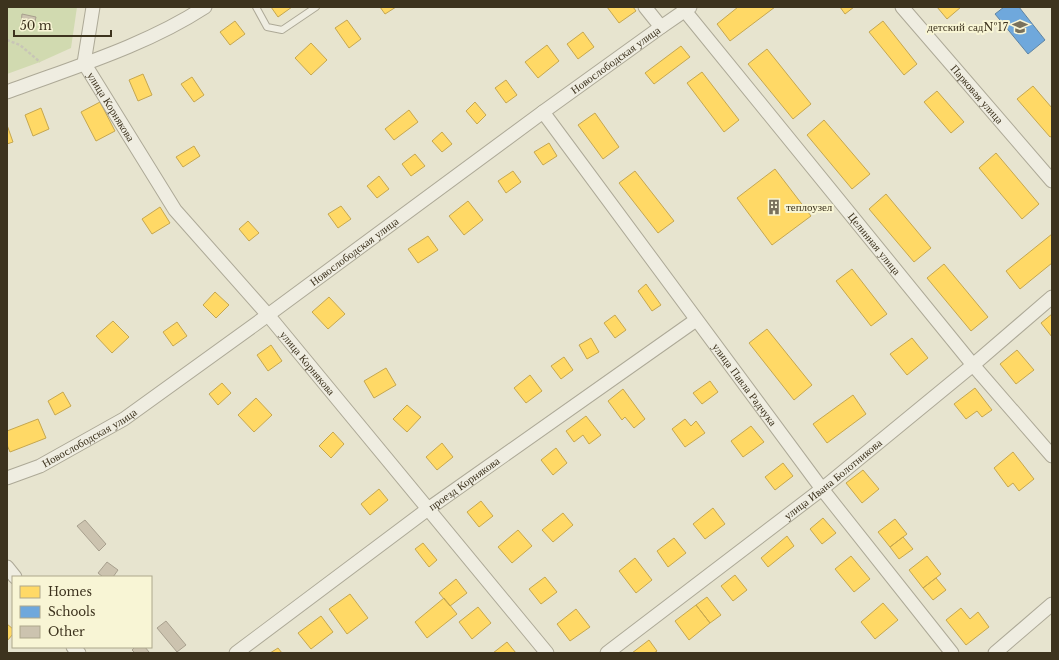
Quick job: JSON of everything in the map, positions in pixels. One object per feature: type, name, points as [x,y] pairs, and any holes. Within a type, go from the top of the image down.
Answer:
[{"type":"street","points":[[84,63],[93,7]]},
{"type":"street","points":[[7,92],[124,49],[188,18],[205,7]]},
{"type":"street","points":[[645,7],[661,27]]},
{"type":"street","name":"Парковая улица","points":[[902,7],[1052,181]]},
{"type":"street","name":"Новослободская улица","points":[[7,478],[40,466],[124,419],[268,315],[543,112],[687,9]]},
{"type":"street","name":"Целинная улица","points":[[687,9],[973,365],[1052,456]]},
{"type":"street","name":"улица Корнякова","points":[[84,63],[175,210],[268,315],[547,653]]},
{"type":"street","name":"улица Павла Радчука","points":[[543,112],[822,489],[952,653]]},
{"type":"street","name":"улица Ивана Болотникова","points":[[607,653],[822,489],[973,365],[1052,297]]},
{"type":"street","name":"проезд Корнякова","points":[[236,653],[428,509],[696,320]]},
{"type":"street","points":[[7,567],[14,576]]},
{"type":"street","points":[[994,653],[1052,604]]},
{"type":"lane","points":[[256,7],[267,27],[282,30],[316,7]]},
{"type":"path","points":[[7,40],[20,45],[40,62]]},
{"type":"green space","points":[[7,7],[77,7],[71,48],[40,62],[7,74]]},
{"type":"building: Homes","points":[[271,7],[292,7],[278,17]]},
{"type":"building: Homes","points":[[380,7],[396,7],[385,14]]},
{"type":"building: Homes","points":[[607,7],[633,7],[636,11],[619,23]]},
{"type":"building: Homes","points":[[738,7],[775,7],[730,41],[717,24]]},
{"type":"building: Homes","points":[[840,7],[854,7],[845,14]]},
{"type":"building: Homes","points":[[937,7],[961,7],[947,19]]},
{"type":"building: Homes","points":[[347,20],[361,39],[349,48],[335,28]]},
{"type":"building: Homes","points":[[235,21],[245,34],[230,45],[220,32]]},
{"type":"building: Homes","points":[[883,21],[917,64],[904,75],[869,32]]},
{"type":"building: Homes","points":[[583,32],[594,47],[578,59],[567,44]]},
{"type":"building: Homes","points":[[311,43],[327,60],[311,75],[295,58]]},
{"type":"building: Homes","points":[[547,45],[559,61],[538,78],[525,62]]},
{"type":"building: Homes","points":[[681,46],[690,57],[654,84],[645,73]]},
{"type":"building: Homes","points":[[767,49],[811,104],[793,119],[748,64]]},
{"type":"building: Homes","points":[[702,72],[739,120],[724,132],[687,83]]},
{"type":"building: Homes","points":[[143,74],[152,95],[138,101],[129,80]]},
{"type":"building: Homes","points":[[192,77],[204,95],[194,102],[181,84]]},
{"type":"building: Homes","points":[[506,80],[517,95],[506,103],[495,88]]},
{"type":"building: Homes","points":[[1033,86],[1052,108],[1052,136],[1050,137],[1017,99]]},
{"type":"building: Homes","points":[[937,91],[964,122],[951,133],[924,102]]},
{"type":"building: Homes","points":[[100,102],[115,131],[96,141],[81,112]]},
{"type":"building: Homes","points":[[475,102],[486,115],[477,124],[466,111]]},
{"type":"building: Homes","points":[[41,108],[49,129],[33,136],[25,115]]},
{"type":"building: Homes","points":[[409,110],[418,122],[394,140],[385,129]]},
{"type":"building: Homes","points":[[595,113],[619,147],[603,159],[578,125]]},
{"type":"building: Homes","points":[[824,120],[870,174],[852,189],[807,135]]},
{"type":"building: Homes","points":[[7,125],[13,142],[7,144]]},
{"type":"building: Homes","points":[[442,132],[452,144],[442,152],[432,141]]},
{"type":"building: Homes","points":[[549,143],[557,156],[543,165],[534,152]]},
{"type":"building: Homes","points":[[194,146],[200,156],[183,167],[176,157]]},
{"type":"building: Homes","points":[[996,153],[1039,204],[1022,219],[979,168]]},
{"type":"building: Homes","points":[[415,154],[425,166],[411,176],[402,164]]},
{"type":"building: Homes","name":"теплоузел","points":[[775,169],[811,216],[772,245],[737,198]]},
{"type":"building: Homes","points":[[513,171],[521,182],[506,193],[498,181]]},
{"type":"building: Homes","points":[[635,171],[674,221],[658,233],[619,183]]},
{"type":"building: Homes","points":[[379,176],[389,189],[377,198],[367,186]]},
{"type":"building: Homes","points":[[886,194],[931,248],[914,262],[869,209]]},
{"type":"building: Homes","points":[[468,201],[483,220],[464,235],[449,216]]},
{"type":"building: Homes","points":[[341,206],[351,219],[338,228],[328,214]]},
{"type":"building: Homes","points":[[160,207],[170,223],[152,234],[142,219]]},
{"type":"building: Homes","points":[[248,221],[259,233],[249,241],[239,229]]},
{"type":"building: Homes","points":[[1052,234],[1052,263],[1020,289],[1006,271]]},
{"type":"building: Homes","points":[[428,236],[438,250],[418,263],[408,249]]},
{"type":"building: Homes","points":[[944,264],[988,317],[971,331],[927,278]]},
{"type":"building: Homes","points":[[852,269],[887,314],[871,326],[836,281]]},
{"type":"building: Homes","points":[[646,284],[661,305],[652,311],[638,291]]},
{"type":"building: Homes","points":[[215,292],[229,305],[216,318],[203,305]]},
{"type":"building: Homes","points":[[329,297],[345,314],[328,329],[312,312]]},
{"type":"building: Homes","points":[[1052,314],[1052,337],[1041,323]]},
{"type":"building: Homes","points":[[615,315],[626,330],[615,338],[604,323]]},
{"type":"building: Homes","points":[[113,321],[129,337],[112,353],[96,336]]},
{"type":"building: Homes","points":[[177,322],[187,336],[173,346],[163,332]]},
{"type":"building: Homes","points":[[767,329],[812,385],[794,400],[749,343]]},
{"type":"building: Homes","points":[[591,338],[599,352],[587,359],[579,345]]},
{"type":"building: Homes","points":[[912,338],[928,358],[907,375],[890,354]]},
{"type":"building: Homes","points":[[271,345],[282,361],[268,371],[257,355]]},
{"type":"building: Homes","points":[[1017,350],[1034,370],[1016,384],[1000,364]]},
{"type":"building: Homes","points":[[564,357],[573,370],[561,379],[551,366]]},
{"type":"building: Homes","points":[[386,368],[396,385],[374,398],[364,381]]},
{"type":"building: Homes","points":[[530,375],[542,391],[526,403],[514,388]]},
{"type":"building: Homes","points":[[710,381],[718,392],[702,404],[693,393]]},
{"type":"building: Homes","points":[[222,383],[231,393],[218,405],[209,394]]},
{"type":"building: Homes","points":[[975,388],[992,410],[982,417],[977,411],[966,419],[954,404]]},
{"type":"building: Homes","points":[[623,389],[645,419],[634,428],[625,417],[622,420],[608,401]]},
{"type":"building: Homes","points":[[63,392],[71,406],[55,415],[48,401]]},
{"type":"building: Homes","points":[[853,395],[866,414],[827,443],[813,424]]},
{"type":"building: Homes","points":[[256,398],[272,415],[254,432],[238,415]]},
{"type":"building: Homes","points":[[407,405],[421,417],[407,432],[393,419]]},
{"type":"building: Homes","points":[[586,416],[601,435],[589,444],[583,435],[574,442],[566,431]]},
{"type":"building: Homes","points":[[38,419],[46,438],[10,452],[7,445],[7,431]]},
{"type":"building: Homes","points":[[685,419],[691,426],[696,421],[705,433],[685,447],[672,429]]},
{"type":"building: Homes","points":[[751,426],[764,442],[743,457],[731,441]]},
{"type":"building: Homes","points":[[333,432],[344,444],[331,458],[319,446]]},
{"type":"building: Homes","points":[[442,443],[453,457],[437,470],[426,457]]},
{"type":"building: Homes","points":[[556,448],[567,463],[553,475],[541,460]]},
{"type":"building: Homes","points":[[1013,452],[1034,479],[1019,491],[1013,483],[1008,487],[994,468]]},
{"type":"building: Homes","points":[[783,463],[793,476],[775,490],[765,477]]},
{"type":"building: Homes","points":[[863,470],[879,489],[862,503],[846,483]]},
{"type":"building: Homes","points":[[379,489],[388,500],[370,515],[361,504]]},
{"type":"building: Homes","points":[[481,501],[493,516],[479,527],[467,512]]},
{"type":"building: Homes","points":[[713,508],[725,524],[705,539],[693,524]]},
{"type":"building: Homes","points":[[563,513],[573,525],[553,542],[542,530]]},
{"type":"building: Homes","points":[[823,518],[836,533],[822,544],[810,529]]},
{"type":"building: Homes","points":[[895,519],[907,534],[890,547],[878,532]]},
{"type":"building: Homes","points":[[518,530],[532,546],[512,563],[498,547]]},
{"type":"building: Homes","points":[[787,536],[794,546],[768,567],[761,558]]},
{"type":"building: Homes","points":[[903,537],[913,549],[899,559],[890,547]]},
{"type":"building: Homes","points":[[674,538],[686,553],[668,567],[657,551]]},
{"type":"building: Homes","points":[[423,543],[437,560],[429,567],[415,549]]},
{"type":"building: Homes","points":[[851,556],[870,579],[854,592],[835,569]]},
{"type":"building: Homes","points":[[927,556],[941,574],[923,588],[909,570]]},
{"type":"building: Homes","points":[[635,558],[652,580],[636,593],[619,571]]},
{"type":"building: Homes","points":[[735,575],[747,590],[733,601],[721,586]]},
{"type":"building: Homes","points":[[545,577],[557,592],[541,604],[529,589]]},
{"type":"building: Homes","points":[[936,578],[946,590],[933,600],[923,588]]},
{"type":"building: Homes","points":[[456,579],[467,593],[450,606],[439,593]]},
{"type":"building: Homes","points":[[350,594],[368,618],[347,634],[329,609]]},
{"type":"building: Homes","points":[[707,597],[721,615],[710,623],[696,605]]},
{"type":"building: Homes","points":[[444,598],[457,614],[427,638],[415,622]]},
{"type":"building: Homes","points":[[883,603],[898,620],[875,639],[861,622]]},
{"type":"building: Homes","points":[[696,605],[710,623],[689,640],[675,621]]},
{"type":"building: Homes","points":[[478,607],[491,623],[472,639],[459,622]]},
{"type":"building: Homes","points":[[961,608],[970,619],[978,612],[989,627],[966,645],[946,620]]},
{"type":"building: Homes","points":[[576,609],[590,627],[570,641],[557,624]]},
{"type":"building: Homes","points":[[321,616],[333,632],[311,649],[298,633]]},
{"type":"building: Homes","points":[[7,624],[12,628],[12,635],[7,641]]},
{"type":"building: Homes","points":[[649,640],[657,651],[654,653],[632,653]]},
{"type":"building: Homes","points":[[507,642],[516,653],[493,653]]},
{"type":"building: Homes","points":[[278,648],[282,653],[270,653]]},
{"type":"building: Schools","name":"детский сад№17","points":[[1004,7],[1019,7],[1045,40],[1028,54],[995,14]]},
{"type":"building: Other","points":[[22,14],[36,17],[34,26],[21,23]]},
{"type":"building: Other","points":[[85,520],[106,544],[99,551],[77,526]]},
{"type":"building: Other","points":[[107,562],[118,570],[114,576],[102,576],[98,573]]},
{"type":"building: Other","points":[[166,621],[186,645],[177,652],[157,628]]},
{"type":"building: Other","points":[[134,648],[146,648],[149,652],[135,653],[132,650]]},
{"type":"place","name":"детский сад№17","points":[[1020,27]]},
{"type":"place","name":"теплоузел","points":[[774,207]]}]
